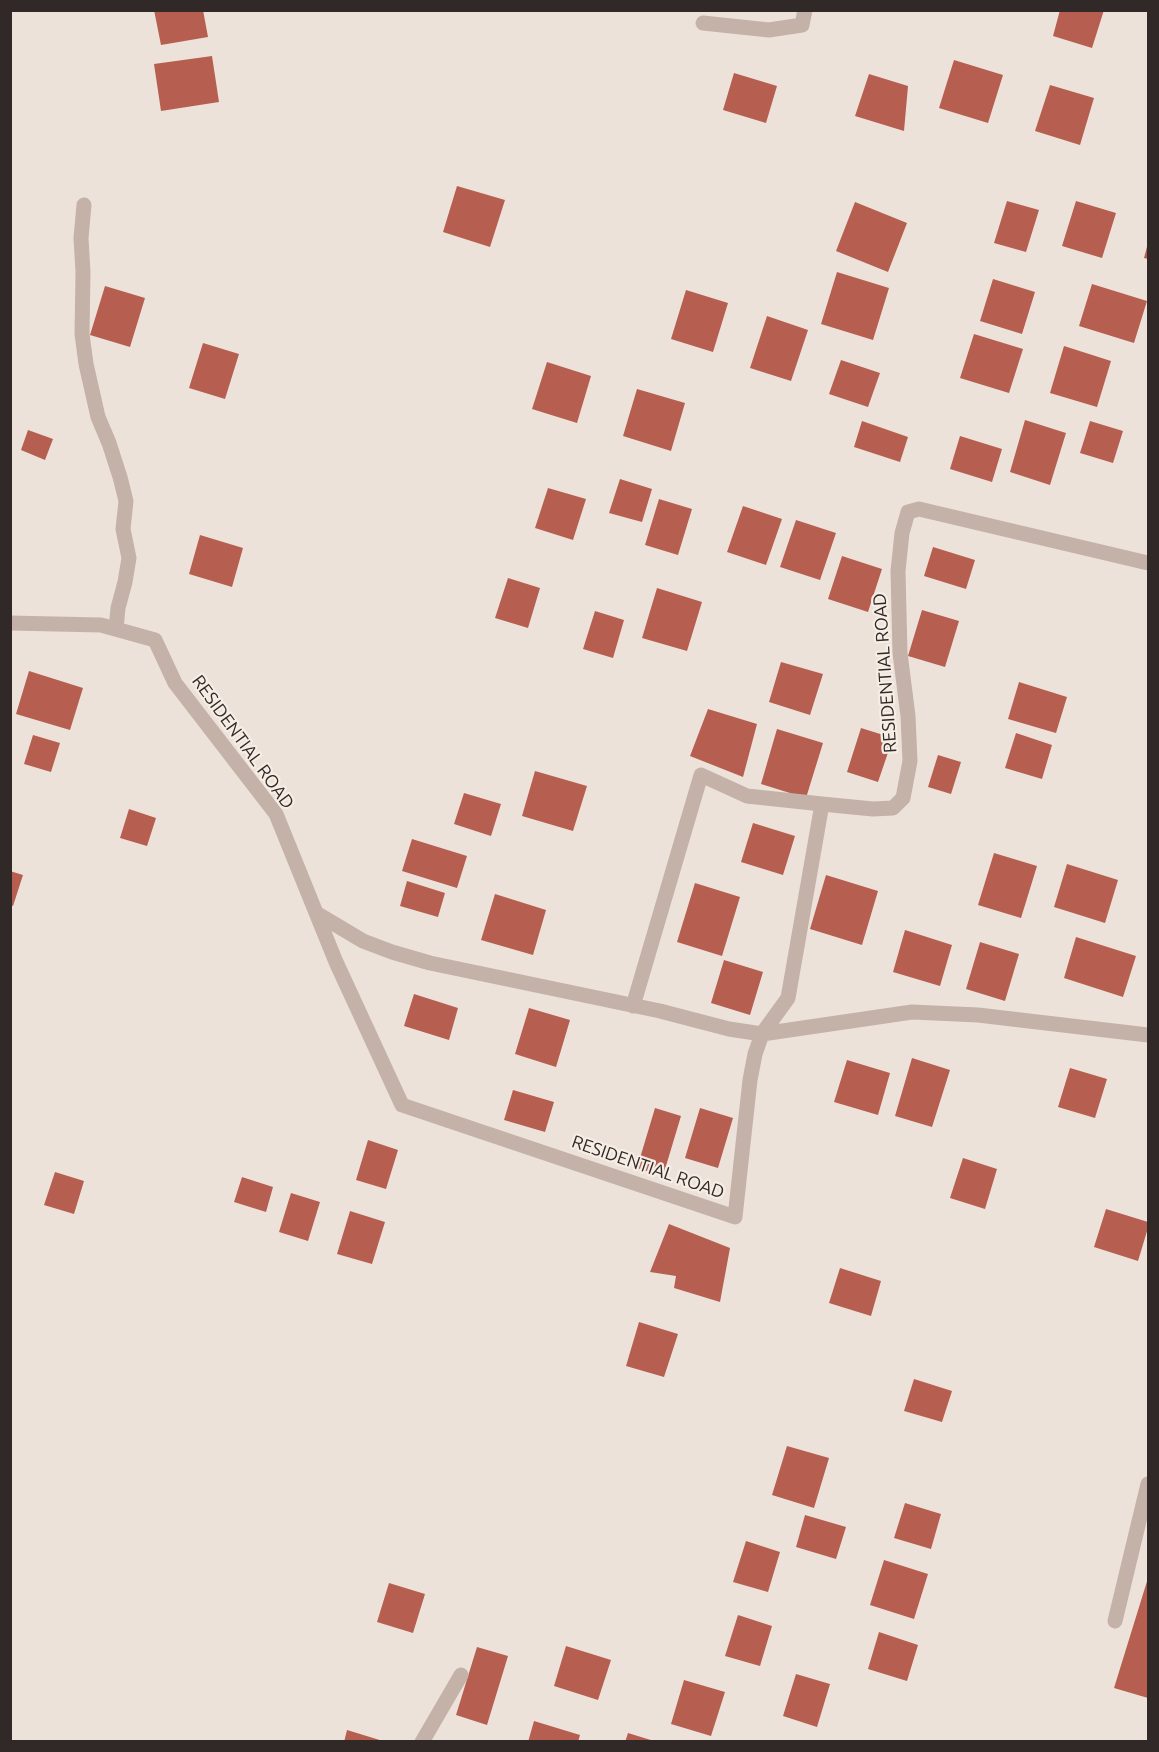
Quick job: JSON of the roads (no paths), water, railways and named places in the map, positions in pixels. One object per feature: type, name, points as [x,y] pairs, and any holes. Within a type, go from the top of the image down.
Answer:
[{"type":"street","points":[[704,23],[769,30],[802,25],[805,10]]},
{"type":"street","points":[[84,205],[81,238],[82,334],[86,364],[98,417],[115,460],[126,501],[123,529],[129,558],[118,608],[116,629]]},
{"type":"street","name":"RESIDENTIAL ROAD","points":[[10,622],[101,625],[155,640],[176,683],[276,814],[336,962],[402,1105],[735,1217],[755,1054],[762,1034],[788,998],[822,804],[892,808],[903,798],[910,761],[908,716],[900,653],[898,571],[902,533],[908,513],[919,508],[1149,563]]},
{"type":"street","points":[[633,1006],[701,775],[747,796],[822,804]]},
{"type":"street","points":[[316,913],[363,941],[430,963],[729,1029],[762,1034],[912,1012],[978,1015],[1149,1035]]},
{"type":"street","points":[[1116,1621],[1149,1484]]},
{"type":"street","points":[[422,1742],[461,1675]]}]
